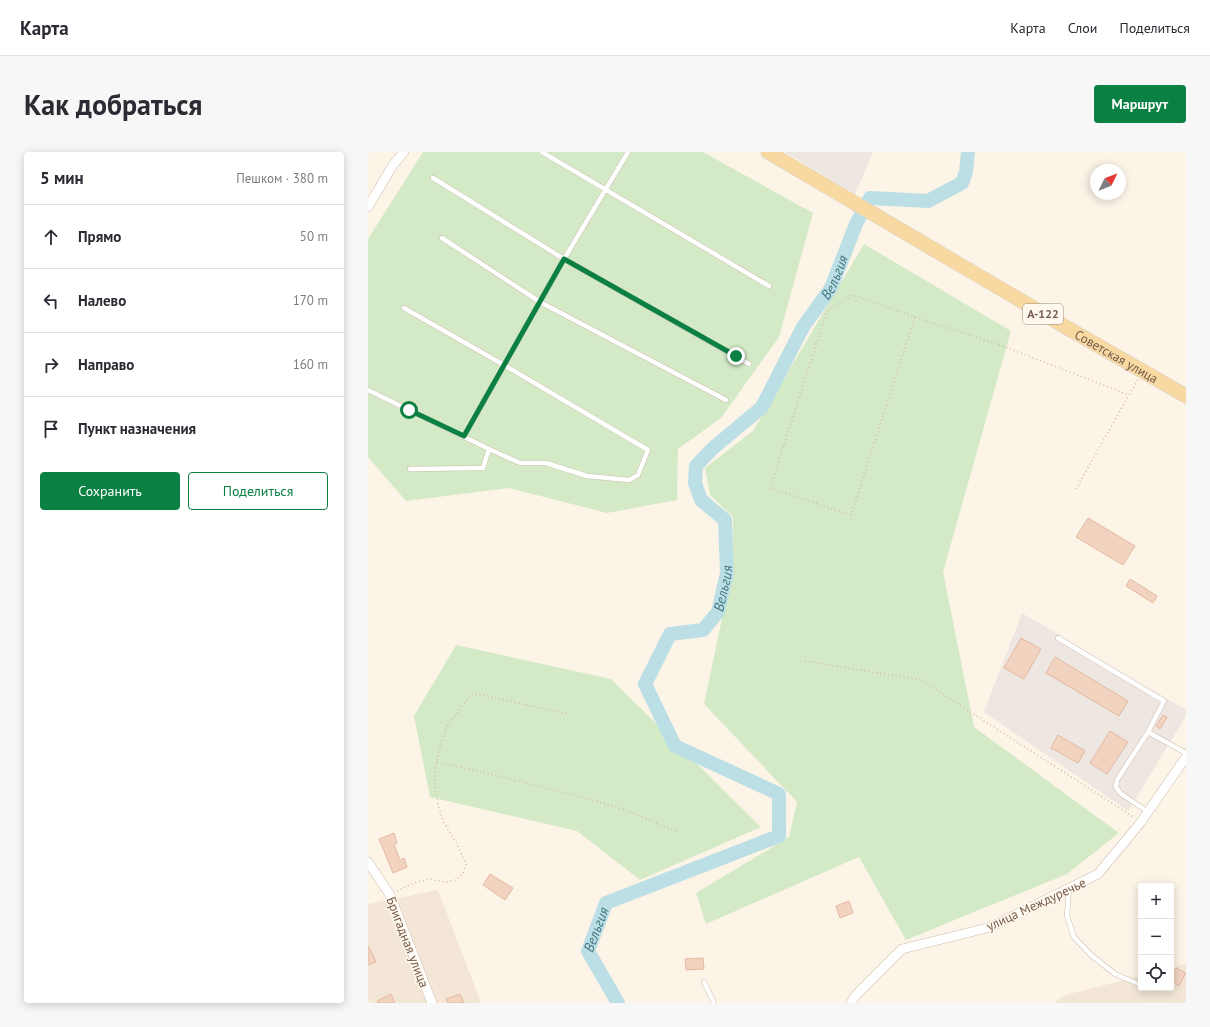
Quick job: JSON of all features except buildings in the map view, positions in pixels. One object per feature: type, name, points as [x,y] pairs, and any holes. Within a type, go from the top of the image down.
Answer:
[{"type":"main road","name":"Советская улица","points":[[768,152],[1186,396]]},
{"type":"street","points":[[368,206],[392,165],[404,152]]},
{"type":"street","name":"улица Междуречье","points":[[851,1003],[856,995],[902,949],[990,927],[1098,874],[1141,822],[1186,757]]},
{"type":"street","name":"Бригадная улица","points":[[368,862],[390,895],[432,1003]]},
{"type":"lane","points":[[542,152],[769,286]]},
{"type":"lane","points":[[464,436],[564,259],[628,152]]},
{"type":"lane","points":[[433,178],[564,259],[749,364]]},
{"type":"lane","points":[[442,238],[540,302],[726,400]]},
{"type":"lane","points":[[368,390],[520,463],[546,463],[587,476],[629,480],[638,475],[648,450],[404,308]]},
{"type":"lane","points":[[410,470],[484,468],[489,448]]},
{"type":"lane","points":[[1058,638],[1164,701],[1148,732],[1117,780],[1116,787],[1120,793],[1148,812]]},
{"type":"lane","points":[[1148,732],[1186,753]]},
{"type":"lane","points":[[1069,888],[1067,916],[1074,937],[1091,956],[1115,974],[1138,984]]},
{"type":"lane","points":[[704,982],[714,1003]]},
{"type":"path","points":[[915,317],[851,515],[770,488],[827,311],[853,296],[1000,345],[1129,396]]},
{"type":"path","points":[[1076,489],[1144,372]]},
{"type":"path","points":[[805,661],[921,680],[1141,822]]},
{"type":"path","points":[[390,895],[413,883],[429,879],[446,882],[455,880],[463,874],[466,864],[444,821],[438,804],[435,787],[435,770],[441,742],[447,726],[472,694],[483,695],[567,714]]},
{"type":"path","points":[[437,762],[507,778],[623,809],[676,831]]},
{"type":"shaded area","points":[[785,152],[873,152],[855,194]]},
{"type":"shaded area","points":[[1022,613],[1186,710],[1186,716],[1128,811],[984,712]]},
{"type":"shaded area","points":[[438,890],[481,1003],[368,1003],[368,903]]},
{"type":"shaded area","points":[[1186,964],[1186,1003],[1054,1003],[1065,995],[1138,977],[1138,991],[1174,991],[1174,967]]},
{"type":"green space","points":[[423,152],[703,152],[813,213],[779,337],[721,418],[678,449],[677,500],[607,513],[509,488],[406,501],[368,457],[368,239]]},
{"type":"green space","points":[[864,244],[1011,331],[943,572],[974,727],[1119,833],[1067,874],[906,940],[859,857],[706,924],[696,893],[789,837],[797,802],[704,704],[733,566],[733,517],[710,495],[705,468],[753,431]]},
{"type":"green space","points":[[456,645],[611,679],[761,827],[640,880],[577,831],[430,797],[414,716]]},
{"type":"waterway","name":"Вельгия","points":[[618,1003],[588,951],[606,903],[779,836],[779,794],[675,746],[645,684],[670,634],[703,630],[718,612],[727,573],[725,520],[701,500],[695,483],[696,466],[712,449],[762,407],[803,327],[831,288],[856,224],[870,198],[928,201],[962,183],[966,172],[968,152]]},
{"type":"route","points":[[409,410],[464,436],[564,259],[736,356]]}]
